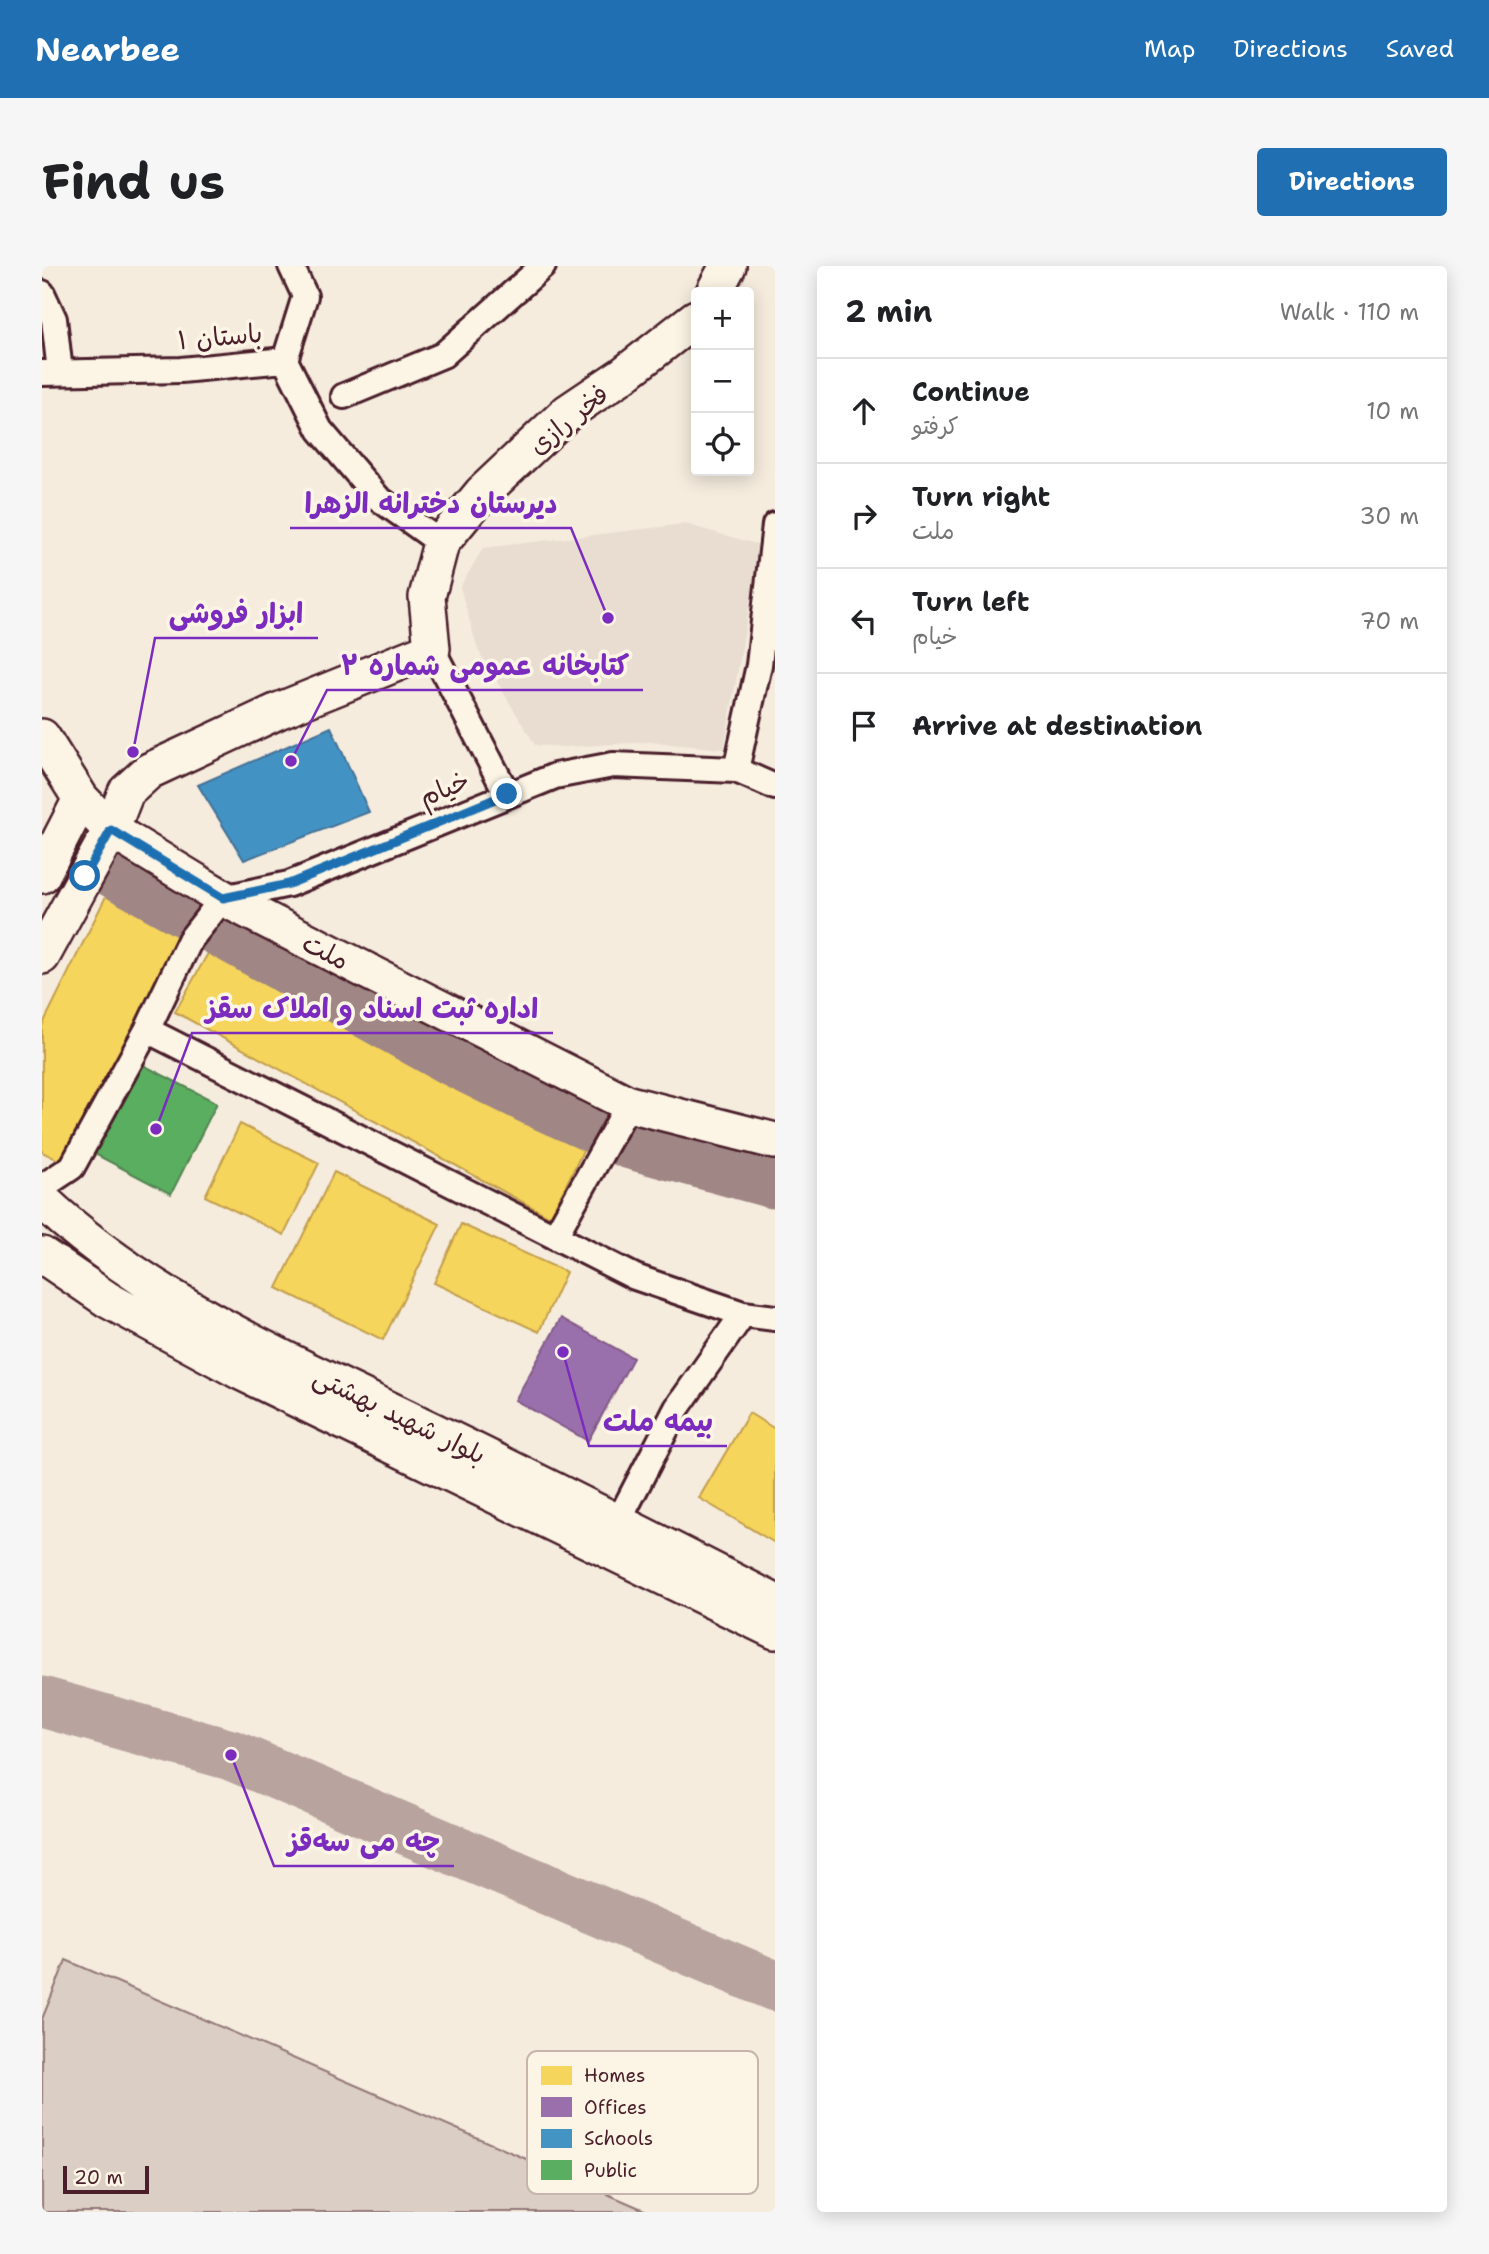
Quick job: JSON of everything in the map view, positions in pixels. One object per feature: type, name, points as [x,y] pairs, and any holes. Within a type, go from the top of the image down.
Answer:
[{"type":"street","points":[[285,360],[305,296],[291,266]]},
{"type":"street","points":[[344,396],[443,355],[543,266]]},
{"type":"street","points":[[716,287],[727,266]]},
{"type":"street","points":[[42,293],[54,319],[51,373]]},
{"type":"street","name":"فخر رازی","points":[[432,649],[427,597],[441,543],[482,494],[568,412],[623,375],[691,322]]},
{"type":"street","name":"باستان ۱","points":[[51,373],[181,369],[285,360],[320,430],[378,498],[441,543]]},
{"type":"street","points":[[736,770],[767,666],[775,525]]},
{"type":"street","points":[[42,956],[111,830],[126,792],[149,771],[278,711],[432,649],[507,794]]},
{"type":"street","name":"ملت","points":[[42,737],[81,799],[111,830],[223,898],[629,1104],[775,1141]]},
{"type":"street","name":"خیام","points":[[223,898],[289,884],[555,776],[614,765],[736,770],[775,787]]},
{"type":"street","points":[[42,875],[81,799]]},
{"type":"street","points":[[42,1187],[72,1167],[147,1030],[190,940],[223,898]]},
{"type":"street","points":[[147,1030],[635,1277],[743,1314],[775,1318]]},
{"type":"street","points":[[555,1236],[629,1104]]},
{"type":"street","name":"بلوار شهید بهشتی","points":[[42,1200],[63,1220],[175,1299],[295,1366],[618,1522],[775,1602]]},
{"type":"street","name":"بلوار شهید بهشتی","points":[[42,1255],[108,1300],[241,1372],[775,1631]]},
{"type":"street","points":[[618,1522],[677,1408],[743,1314]]},
{"type":"shaded area","points":[[685,524],[760,545],[724,749],[649,742],[565,747],[535,745],[478,650],[460,587],[483,548]]},
{"type":"shaded area","points":[[66,1960],[527,2159],[527,2194],[607,2194],[649,2212],[42,2212],[42,2019]]},
{"type":"building: Homes","points":[[113,882],[192,921],[72,1167],[42,1152],[42,1026]]},
{"type":"building: Homes","points":[[216,939],[592,1133],[550,1217],[175,1012]]},
{"type":"building: Homes","points":[[240,1124],[319,1163],[284,1235],[205,1196]]},
{"type":"building: Homes","points":[[334,1172],[440,1224],[383,1340],[277,1288]]},
{"type":"building: Homes","points":[[461,1224],[566,1272],[539,1332],[434,1283]]},
{"type":"building: Homes","points":[[749,1413],[775,1429],[775,1543],[699,1498]]},
{"type":"building: Offices","points":[[561,1318],[633,1358],[588,1441],[515,1400]]},
{"type":"building: Schools","points":[[331,727],[369,812],[244,860],[198,785]]},
{"type":"building: Public","points":[[141,1064],[217,1103],[171,1194],[95,1154]]},
{"type":"waterway","points":[[42,1702],[231,1755],[775,1986]]},
{"type":"taxiway","points":[[100,850],[454,1047],[537,1088],[633,1131],[775,1170]]},
{"type":"place","name":"دیرستان دخترانه الزهرا","points":[[608,618]]},
{"type":"place","name":"ابزار فروشی","points":[[133,752]]},
{"type":"place","name":"کتابخانه عمومی شماره ۲","points":[[291,761]]},
{"type":"place","name":"اداره ثبت اسناد و املاک سقز","points":[[156,1129]]},
{"type":"place","name":"بیمه ملت","points":[[563,1352]]},
{"type":"place","name":"چە می سەقز","points":[[231,1755]]},
{"type":"route","points":[[85,876],[111,830],[223,898],[289,884],[507,794]]}]
